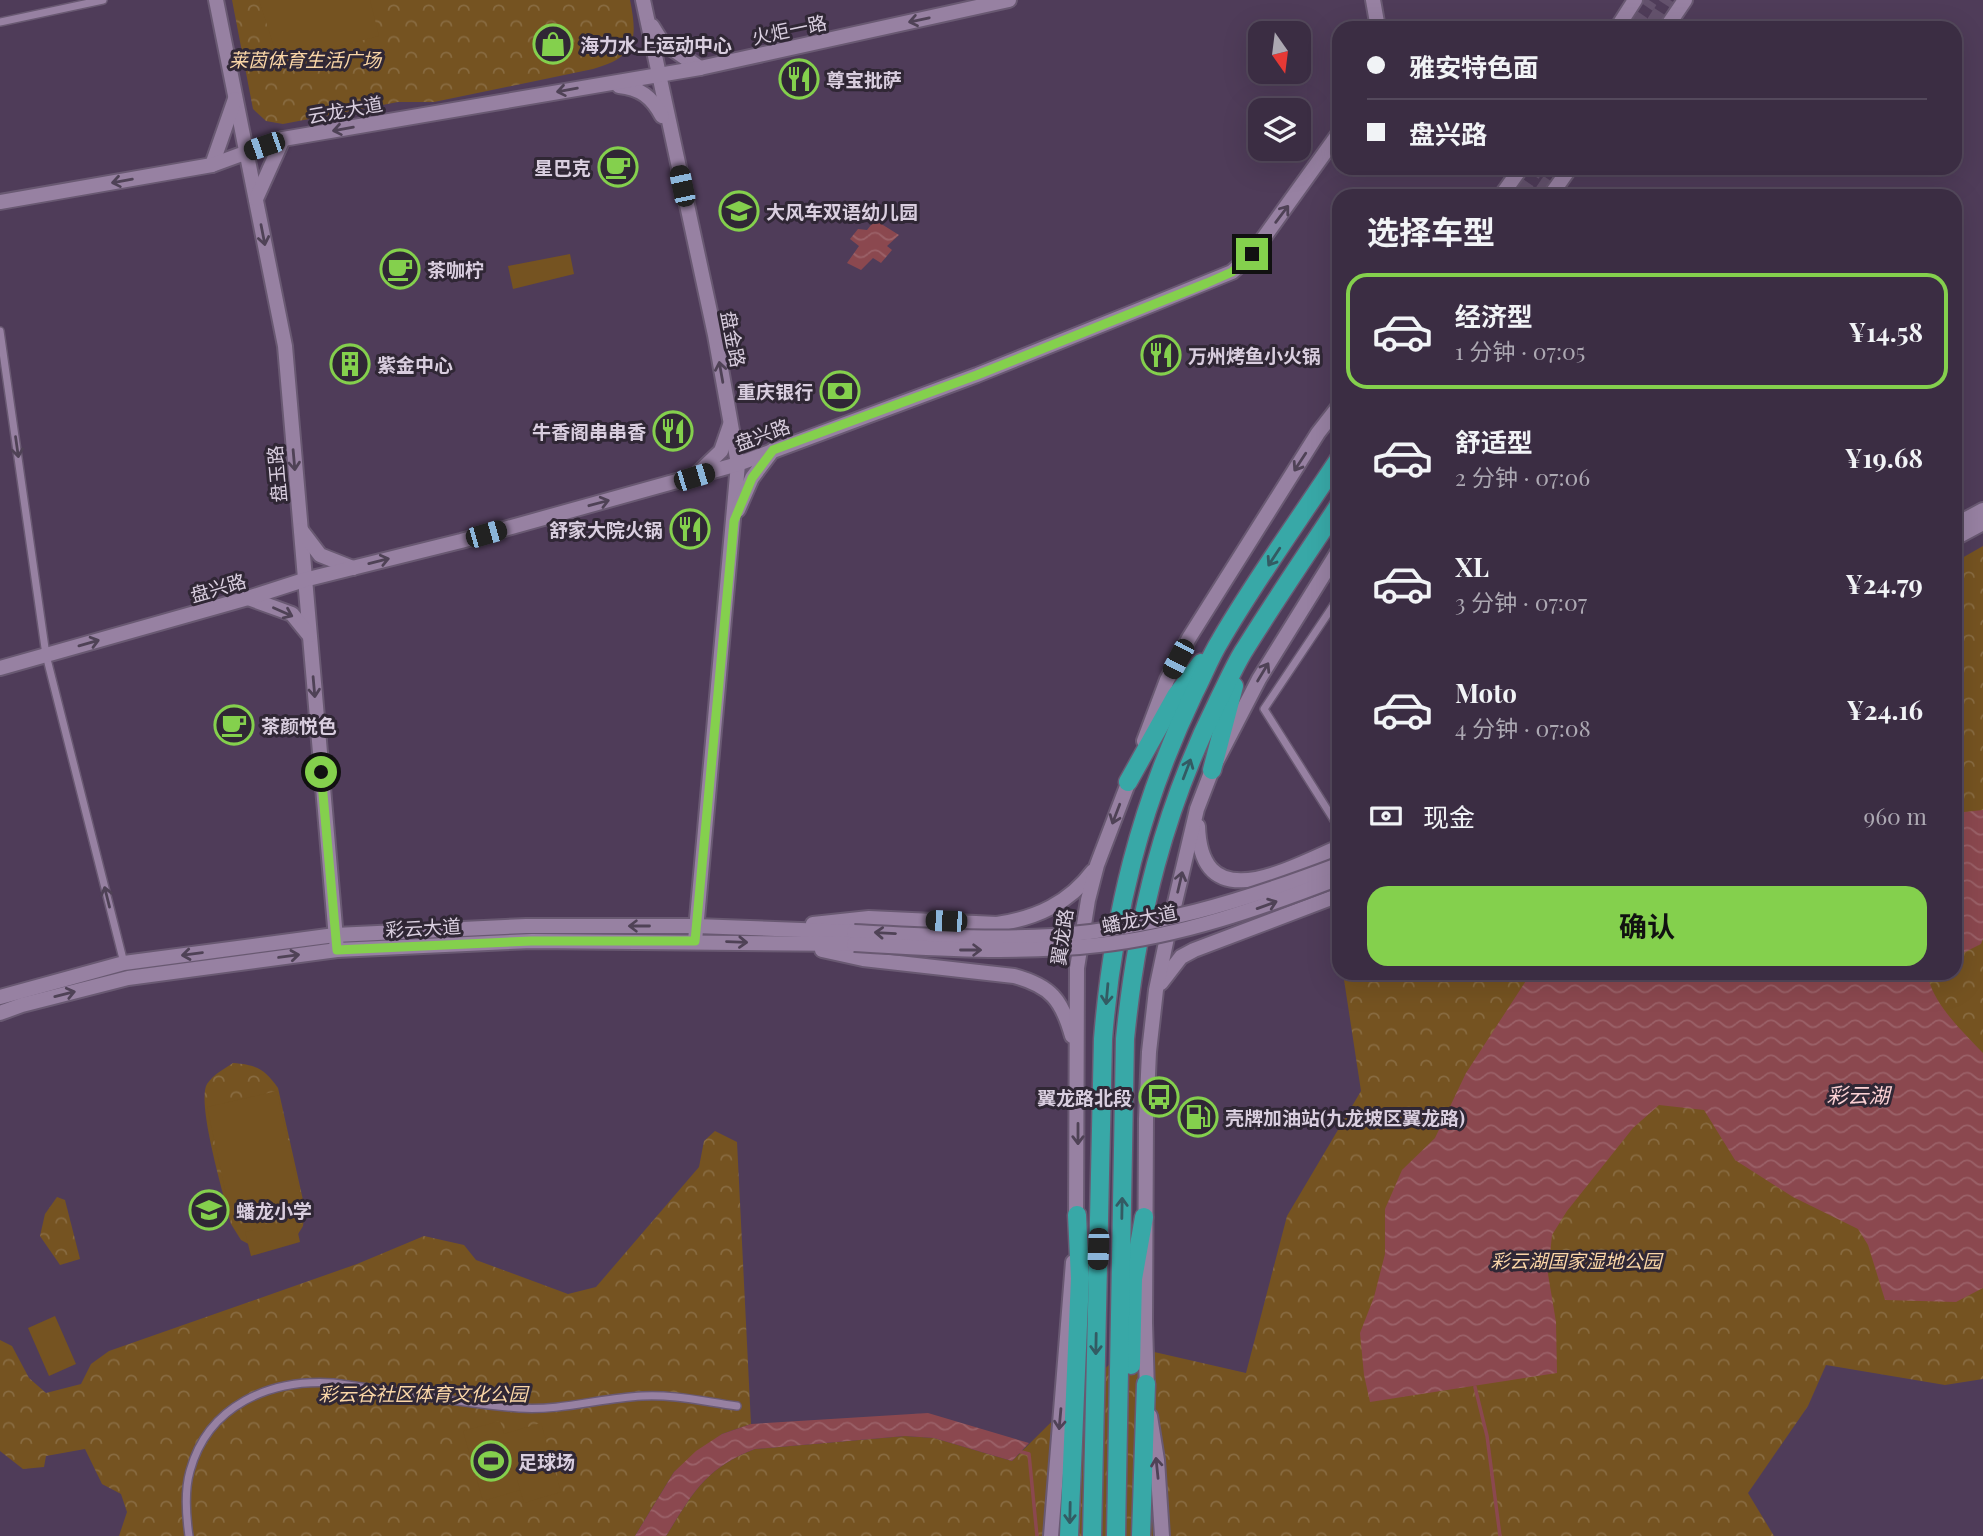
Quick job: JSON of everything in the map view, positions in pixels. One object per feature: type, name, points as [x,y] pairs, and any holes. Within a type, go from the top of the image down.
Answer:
[{"type":"highway","points":[[1128,782],[1185,682],[1219,642],[1332,471]]},
{"type":"highway","points":[[1126,1536],[1125,1039],[1130,980],[1141,919],[1174,803],[1197,743],[1242,654],[1332,516]]},
{"type":"highway","points":[[1069,1536],[1075,1372],[1108,978],[1132,859],[1152,795],[1176,731],[1219,642]]},
{"type":"highway","points":[[1212,770],[1242,654]]},
{"type":"highway","points":[[1077,1215],[1083,1277],[1090,1536]]},
{"type":"highway","points":[[1116,1536],[1127,1278],[1144,1217]]},
{"type":"highway","points":[[1075,1372],[1090,1536]]},
{"type":"highway","points":[[1141,1536],[1146,1384]]},
{"type":"main road","name":"盘玉路","points":[[216,0],[285,346],[336,943]]},
{"type":"main road","name":"盘金路","points":[[643,0],[715,335],[738,464],[695,941]]},
{"type":"main road","name":"火炬一路","points":[[658,74],[700,68],[1009,0]]},
{"type":"main road","points":[[1373,0],[1377,21]]},
{"type":"main road","points":[[1622,21],[1635,0]]},
{"type":"main road","points":[[1671,21],[1685,0]]},
{"type":"main road","points":[[647,17],[662,42],[700,68]]},
{"type":"main road","name":"云龙大道","points":[[0,202],[212,165],[283,139],[658,74]]},
{"type":"main road","points":[[598,85],[634,87],[654,100],[671,132]]},
{"type":"main road","points":[[212,165],[236,98]]},
{"type":"main road","points":[[256,199],[283,139]]},
{"type":"main road","name":"盘兴路","points":[[0,668],[304,580],[473,538],[738,464],[977,375],[1232,272],[1252,254],[1332,143]]},
{"type":"main road","name":"翼龙路","points":[[1077,1215],[1077,968],[1088,900],[1097,865],[1167,680],[1189,638],[1332,415]]},
{"type":"main road","points":[[694,477],[721,451],[730,423]]},
{"type":"main road","points":[[734,521],[752,478],[773,450]]},
{"type":"main road","points":[[1962,521],[1983,510]]},
{"type":"main road","points":[[1962,534],[1983,523]]},
{"type":"main road","points":[[300,529],[320,555],[353,568]]},
{"type":"main road","points":[[1162,1536],[1157,1460],[1146,1384],[1144,1324],[1149,1052],[1156,990],[1197,809],[1212,770],[1259,679],[1332,561]]},
{"type":"main road","points":[[248,598],[292,614],[309,635]]},
{"type":"main road","points":[[1197,809],[1201,854],[1214,874],[1225,879],[1238,881],[1262,878],[1332,850]]},
{"type":"main road","points":[[780,929],[857,919],[997,924],[1016,921],[1037,915],[1071,896],[1097,865]]},
{"type":"main road","name":"蟠龙大道","points":[[854,938],[956,950],[1052,949],[1101,945],[1205,925],[1261,908],[1332,872]]},
{"type":"main road","points":[[1156,990],[1181,957],[1194,950],[1332,898]]},
{"type":"main road","name":"彩云大道","points":[[0,997],[124,963],[526,926],[780,929],[854,938]]},
{"type":"main road","name":"彩云大道","points":[[0,1013],[128,978],[336,943],[695,941],[793,944],[854,938]]},
{"type":"main road","points":[[793,944],[863,959],[1029,980],[1053,994],[1062,1006],[1079,1058]]},
{"type":"main road","points":[[1051,1536],[1083,1277]]},
{"type":"street","points":[[0,22],[103,0]]},
{"type":"street","points":[[0,331],[46,655],[124,963]]},
{"type":"street","points":[[1332,607],[1264,709],[1332,817]]},
{"type":"street","points":[[188,1536],[185,1505],[189,1472],[200,1446],[215,1424],[233,1408],[258,1393],[283,1385],[334,1383],[521,1408],[559,1407],[645,1395],[737,1406]]},
{"type":"green space","name":"莱茵体育生活广场","points":[[232,0],[630,0],[634,26],[631,45],[626,52],[618,59],[593,69],[434,102],[398,102],[283,124],[266,121],[253,109]]},
{"type":"green space","points":[[259,0],[370,0],[379,36],[279,62]]},
{"type":"green space","points":[[570,254],[574,274],[513,289],[508,266]]},
{"type":"green space","name":"彩云湖国家湿地公园","points":[[1983,546],[1983,1379],[1945,1385],[1826,1365],[1808,1406],[1748,1493],[1774,1536],[666,1536],[693,1495],[712,1474],[738,1456],[755,1449],[905,1436],[934,1438],[1012,1461],[1128,1346],[1246,1373],[1287,1216],[1361,1091],[1344,980],[1962,980],[1962,558]]},
{"type":"green space","points":[[233,1063],[260,1069],[278,1088],[305,1209],[303,1226],[295,1239],[256,1248],[241,1240],[231,1224],[208,1130],[205,1094],[210,1080]]},
{"type":"green space","points":[[277,1091],[303,1206],[232,1222],[207,1107]]},
{"type":"green space","name":"彩云谷社区体育文化公园","points":[[715,1131],[737,1142],[751,1424],[722,1434],[674,1472],[635,1536],[119,1536],[127,1512],[121,1494],[102,1484],[85,1449],[46,1456],[44,1467],[23,1469],[0,1451],[0,1340],[12,1346],[29,1378],[46,1393],[81,1384],[91,1364],[109,1351],[357,1264],[424,1236],[464,1245],[476,1260],[568,1294],[596,1287],[699,1167],[704,1141]]},
{"type":"green space","points":[[57,1197],[65,1200],[80,1259],[60,1265],[40,1236],[45,1214]]},
{"type":"green space","points":[[295,1219],[300,1242],[251,1256],[245,1232]]},
{"type":"green space","points":[[55,1316],[76,1364],[49,1376],[28,1328]]},
{"type":"green space","points":[[500,1421],[504,1434],[541,1423],[561,1492],[524,1503],[516,1476],[520,1490],[483,1501],[463,1431]]},
{"type":"water","points":[[875,220],[899,235],[887,246],[892,250],[881,263],[873,258],[861,270],[847,263],[859,246],[850,239],[858,229],[867,230]]},
{"type":"water","points":[[1983,810],[1983,939],[1981,944],[1962,954],[1962,812]]},
{"type":"water","name":"彩云湖","points":[[1526,980],[1929,980],[1937,999],[1951,1018],[1983,1053],[1983,1288],[1956,1302],[1885,1300],[1868,1245],[1858,1229],[1793,1197],[1735,1160],[1704,1110],[1659,1105],[1633,1128],[1567,1211],[1552,1235],[1548,1274],[1556,1322],[1557,1373],[1370,1402],[1360,1333],[1374,1297],[1385,1254],[1385,1209],[1402,1170],[1435,1138],[1466,1073]]},
{"type":"water","points":[[928,1413],[1029,1443],[1012,1461],[934,1438],[905,1436],[755,1449],[738,1456],[712,1474],[693,1495],[666,1536],[635,1536],[674,1472],[696,1451],[722,1434],[751,1424]]},
{"type":"waterway","points":[[1475,1387],[1487,1436],[1500,1536]]},
{"type":"waterway","points":[[1018,1451],[1029,1454],[1037,1536]]},
{"type":"tunnel","points":[[1635,21],[1649,0]]},
{"type":"tunnel","points":[[1656,21],[1670,0]]},
{"type":"tunnel","points":[[1521,189],[1530,175]]},
{"type":"tunnel","points":[[1546,189],[1555,175]]},
{"type":"place","name":"海力水上运动中心","points":[[553,44]]},
{"type":"place","name":"尊宝批萨","points":[[799,79]]},
{"type":"place","name":"星巴克","points":[[618,167]]},
{"type":"place","name":"大风车双语幼儿园","points":[[739,211]]},
{"type":"place","name":"茶咖柠","points":[[400,269]]},
{"type":"place","name":"万州烤鱼小火锅","points":[[1161,355]]},
{"type":"place","name":"紫金中心","points":[[350,364]]},
{"type":"place","name":"重庆银行","points":[[840,391]]},
{"type":"place","name":"牛香阁串串香","points":[[673,431]]},
{"type":"place","name":"舒家大院火锅","points":[[690,529]]},
{"type":"place","name":"茶颜悦色","points":[[234,725]]},
{"type":"place","name":"翼龙路北段","points":[[1159,1097]]},
{"type":"place","name":"壳牌加油站(九龙坡区翼龙路)","points":[[1198,1117]]},
{"type":"place","name":"蟠龙小学","points":[[209,1210]]},
{"type":"place","name":"足球场","points":[[491,1461]]},
{"type":"route","points":[[321,772],[337,950],[531,941],[695,941],[734,521],[752,478],[773,450],[977,375],[1207,283],[1232,272],[1252,254]]}]
